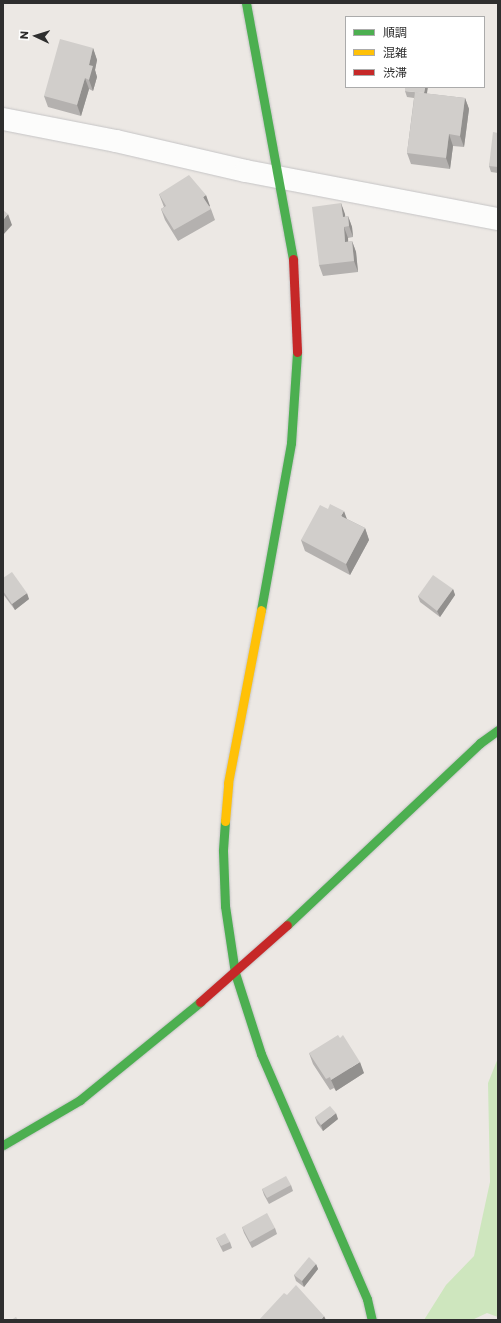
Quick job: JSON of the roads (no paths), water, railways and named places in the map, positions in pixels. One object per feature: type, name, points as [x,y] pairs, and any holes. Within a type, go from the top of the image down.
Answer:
[{"type":"street","points":[[246,3],[292,246],[297,305],[297,379],[277,526],[228,783],[223,851],[225,906],[235,973],[261,1054],[367,1299],[372,1320]]},
{"type":"street","points":[[3,119],[116,141],[278,177],[498,219]]},
{"type":"street","points":[[3,1146],[80,1100],[235,973],[374,845],[480,743],[498,730]]}]
